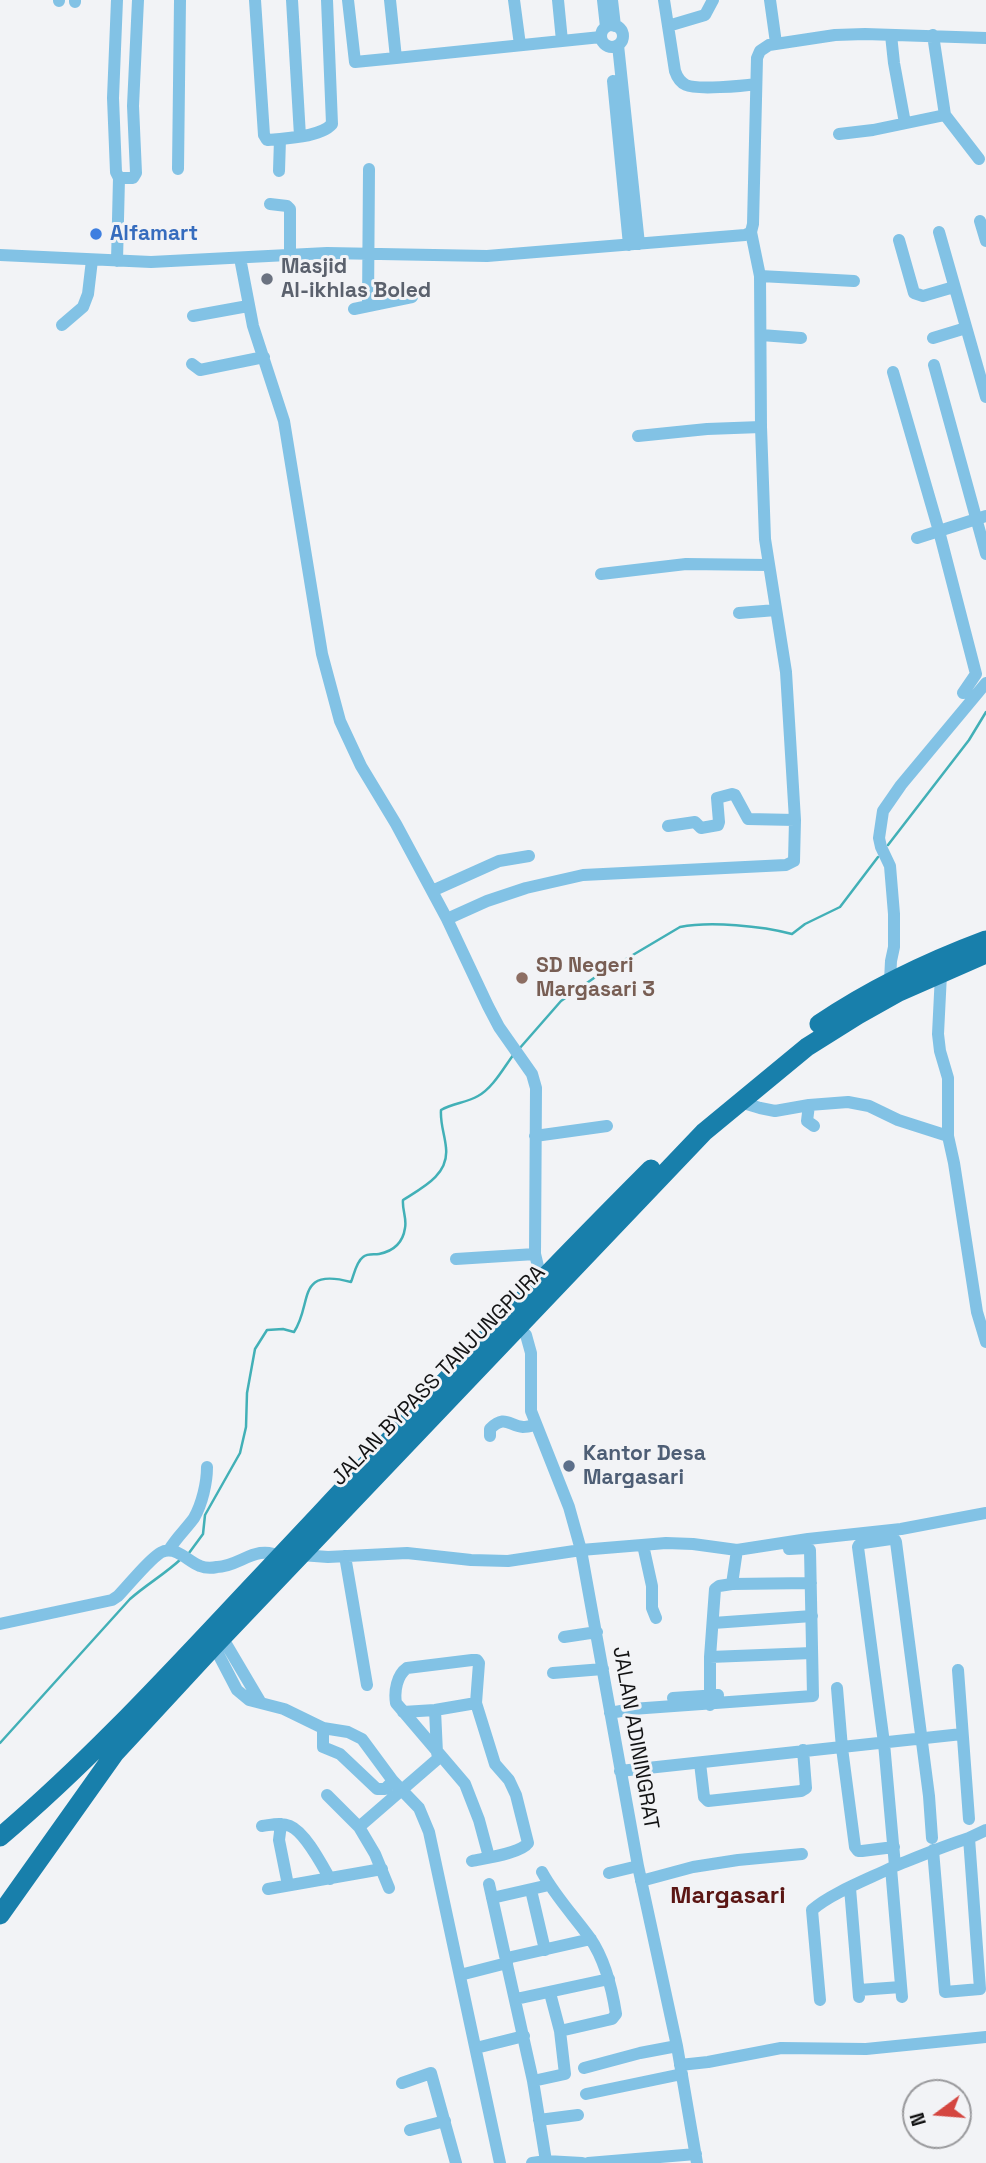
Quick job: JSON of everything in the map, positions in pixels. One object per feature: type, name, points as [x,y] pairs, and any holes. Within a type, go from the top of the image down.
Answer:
[{"type":"highway","name":"JALAN BYPASS TANJUNGPURA","points":[[0,1838],[103,1741],[541,1279],[697,1122],[803,1035],[846,1006],[909,972],[986,940]]},
{"type":"highway","name":"JALAN BYPASS TANJUNGPURA","points":[[1,1913],[115,1752],[704,1132],[807,1047],[868,1009],[986,954]]},
{"type":"street","points":[[117,0],[113,98],[116,172],[119,178],[117,261]]},
{"type":"street","points":[[119,178],[133,178],[136,173],[134,106],[138,0]]},
{"type":"street","points":[[178,169],[180,0]]},
{"type":"street","points":[[255,0],[264,135],[267,140],[326,130],[333,122],[327,0]]},
{"type":"street","points":[[292,0],[300,136]]},
{"type":"street","points":[[348,0],[355,62],[610,36]]},
{"type":"street","points":[[390,0],[396,58]]},
{"type":"street","points":[[514,0],[520,45]]},
{"type":"street","points":[[558,0],[562,41]]},
{"type":"street","points":[[603,0],[610,36],[634,244]]},
{"type":"street","points":[[610,36],[612,0]]},
{"type":"street","points":[[664,0],[675,71],[685,85],[756,84]]},
{"type":"street","points":[[668,26],[705,15],[713,0]]},
{"type":"street","points":[[770,0],[776,43]]},
{"type":"street","points":[[447,919],[487,901],[526,888],[583,875],[789,865],[794,861],[795,820],[786,672],[765,538],[760,276],[751,232],[758,55],[765,47],[776,43],[835,35],[986,38]]},
{"type":"street","points":[[891,35],[905,124]]},
{"type":"street","points":[[933,35],[945,115],[979,159]]},
{"type":"street","points":[[839,134],[945,115]]},
{"type":"street","points":[[279,172],[280,139]]},
{"type":"street","points":[[369,169],[367,254],[361,307],[412,297]]},
{"type":"street","points":[[270,204],[287,206],[290,209],[290,254]]},
{"type":"street","points":[[980,221],[986,241]]},
{"type":"street","points":[[0,255],[117,261],[327,253],[486,256],[745,235],[751,232]]},
{"type":"street","points":[[939,232],[986,397]]},
{"type":"street","points":[[899,240],[911,288],[916,296],[954,287]]},
{"type":"street","points":[[240,258],[248,306],[284,421],[321,654],[340,721],[361,766],[447,919],[488,1006],[508,1041],[532,1074],[536,1088],[535,1254],[541,1279]]},
{"type":"street","points":[[62,325],[83,307],[88,294],[92,260]]},
{"type":"street","points":[[760,276],[854,281]]},
{"type":"street","points":[[193,316],[248,306]]},
{"type":"street","points":[[933,338],[966,328]]},
{"type":"street","points":[[761,335],[801,338]]},
{"type":"street","points":[[192,364],[200,370],[264,357]]},
{"type":"street","points":[[934,365],[981,518],[986,554]]},
{"type":"street","points":[[893,372],[939,531],[976,674],[963,692]]},
{"type":"street","points":[[638,436],[761,427]]},
{"type":"street","points":[[917,538],[981,518]]},
{"type":"street","points":[[601,573],[686,564],[768,565]]},
{"type":"street","points":[[739,613],[776,610]]},
{"type":"street","points":[[890,981],[894,947],[892,873],[879,838],[883,811],[901,785],[986,683]]},
{"type":"street","points":[[668,826],[696,822],[701,828],[718,825],[717,798],[732,794],[736,795],[748,820],[795,820]]},
{"type":"street","points":[[432,891],[499,861],[528,856]]},
{"type":"street","points":[[894,947],[909,972]]},
{"type":"street","points":[[941,974],[938,1034],[948,1078],[948,1136],[977,1312],[986,1342]]},
{"type":"street","points":[[740,1102],[775,1111],[848,1102],[948,1136]]},
{"type":"street","points":[[809,1105],[807,1121],[814,1126]]},
{"type":"street","points":[[535,1136],[607,1126]]},
{"type":"street","points":[[456,1259],[535,1254]]},
{"type":"street","name":"JALAN ADININGRAT","points":[[519,1327],[526,1335],[531,1353],[530,1398],[535,1425],[569,1507],[581,1550],[638,1866],[677,2046],[697,2159]]},
{"type":"street","points":[[490,1436],[490,1429],[507,1420],[523,1427],[535,1425]]},
{"type":"street","points":[[172,1551],[197,1511],[207,1467]]},
{"type":"street","points":[[736,1551],[807,1539],[901,1529],[986,1513]]},
{"type":"street","points":[[850,1888],[859,1994],[902,1992],[893,1867],[894,1847],[884,1743],[858,1547],[863,1543],[891,1539],[896,1542],[929,1796],[945,1992],[980,1989],[969,1838]]},
{"type":"street","points":[[300,1555],[328,1557],[407,1553],[508,1561],[581,1550],[643,1545],[693,1544],[736,1551],[809,1548],[813,1691],[632,1709],[610,1708]]},
{"type":"street","points":[[643,1545],[650,1572],[651,1601],[656,1618]]},
{"type":"street","points":[[0,1624],[112,1600],[157,1554],[172,1551],[200,1566],[222,1567],[266,1552],[280,1557]]},
{"type":"street","points":[[732,1584],[736,1551]]},
{"type":"street","points":[[345,1556],[368,1685]]},
{"type":"street","points":[[710,1700],[713,1592],[719,1586],[732,1584],[811,1583]]},
{"type":"street","points":[[713,1623],[811,1616]]},
{"type":"street","points":[[564,1637],[597,1632]]},
{"type":"street","points":[[218,1642],[261,1703],[284,1709],[323,1728],[348,1732],[362,1740],[419,1808],[429,1832],[500,2163]]},
{"type":"street","points":[[710,1657],[812,1653]]},
{"type":"street","points":[[472,1861],[489,1857],[523,1848],[528,1843],[516,1795],[509,1780],[495,1764],[476,1703],[479,1663],[472,1660],[404,1670],[400,1674],[395,1700],[456,1773],[470,1794],[489,1857]]},
{"type":"street","points":[[553,1673],[603,1669]]},
{"type":"street","points":[[958,1670],[969,1819]]},
{"type":"street","points":[[837,1688],[856,1850],[862,1852],[894,1847]]},
{"type":"street","points":[[403,1712],[476,1703]]},
{"type":"street","points":[[435,1710],[439,1754]]},
{"type":"street","points":[[323,1728],[323,1747],[340,1754],[377,1789],[397,1785]]},
{"type":"street","points":[[620,1771],[962,1734]]},
{"type":"street","points":[[700,1763],[704,1797],[708,1801],[801,1791],[806,1788],[803,1750]]},
{"type":"street","points":[[359,1827],[397,1785],[439,1754]]},
{"type":"street","points":[[327,1795],[359,1827],[375,1854],[389,1888]]},
{"type":"street","points":[[281,1824],[279,1840],[288,1885]]},
{"type":"street","points":[[262,1826],[281,1824],[294,1828],[311,1847],[330,1879]]},
{"type":"street","points":[[820,2000],[812,1910],[932,1844],[969,1838],[986,1830]]},
{"type":"street","points":[[641,1881],[720,1863],[802,1854]]},
{"type":"street","points":[[609,1873],[638,1866]]},
{"type":"street","points":[[268,1889],[382,1869]]},
{"type":"street","points":[[542,1872],[601,1957],[614,2003],[614,2017],[560,2031]]},
{"type":"street","points":[[489,1884],[524,2036],[547,2161]]},
{"type":"street","points":[[492,1898],[549,1885]]},
{"type":"street","points":[[531,1890],[545,1950]]},
{"type":"street","points":[[533,1904],[558,1896]]},
{"type":"street","points":[[460,1975],[591,1939]]},
{"type":"street","points":[[516,1999],[609,1979]]},
{"type":"street","points":[[533,2081],[565,2074],[560,2031],[550,1993]]},
{"type":"street","points":[[476,2048],[524,2036]]},
{"type":"street","points":[[586,2094],[708,2062],[781,2048],[866,2049],[986,2037]]},
{"type":"street","points":[[584,2068],[677,2046]]},
{"type":"street","points":[[402,2083],[431,2073],[456,2163]]},
{"type":"street","points":[[539,2120],[578,2115]]},
{"type":"street","points":[[410,2130],[445,2121]]},
{"type":"street","points":[[588,2163],[697,2159]]},
{"type":"street","points":[[532,2163],[582,2163]]},
{"type":"waterway","points":[[888,845],[969,740],[986,712]]},
{"type":"waterway","points":[[519,1049],[561,1001],[594,978],[680,927],[736,925],[792,934],[805,924],[840,907],[878,857]]},
{"type":"waterway","points":[[189,1553],[203,1534],[205,1515],[240,1453],[246,1427],[247,1393],[255,1349],[267,1330],[283,1329],[294,1332],[313,1284],[333,1279],[351,1282],[363,1257],[384,1253],[397,1245],[405,1228],[403,1200],[433,1180],[446,1157],[441,1110],[483,1092],[514,1054]]},
{"type":"waterway","points":[[0,1743],[130,1599],[181,1559]]},
{"type":"place","name":"Alfamart","points":[[96,234]]},
{"type":"place","name":"Masjid Al-ikhlas Boled","points":[[267,279]]},
{"type":"place","name":"SD Negeri Margasari 3","points":[[522,978]]},
{"type":"place","name":"Kantor Desa Margasari","points":[[569,1466]]},
{"type":"district","name":"Margasari","points":[[728,1896]]}]
